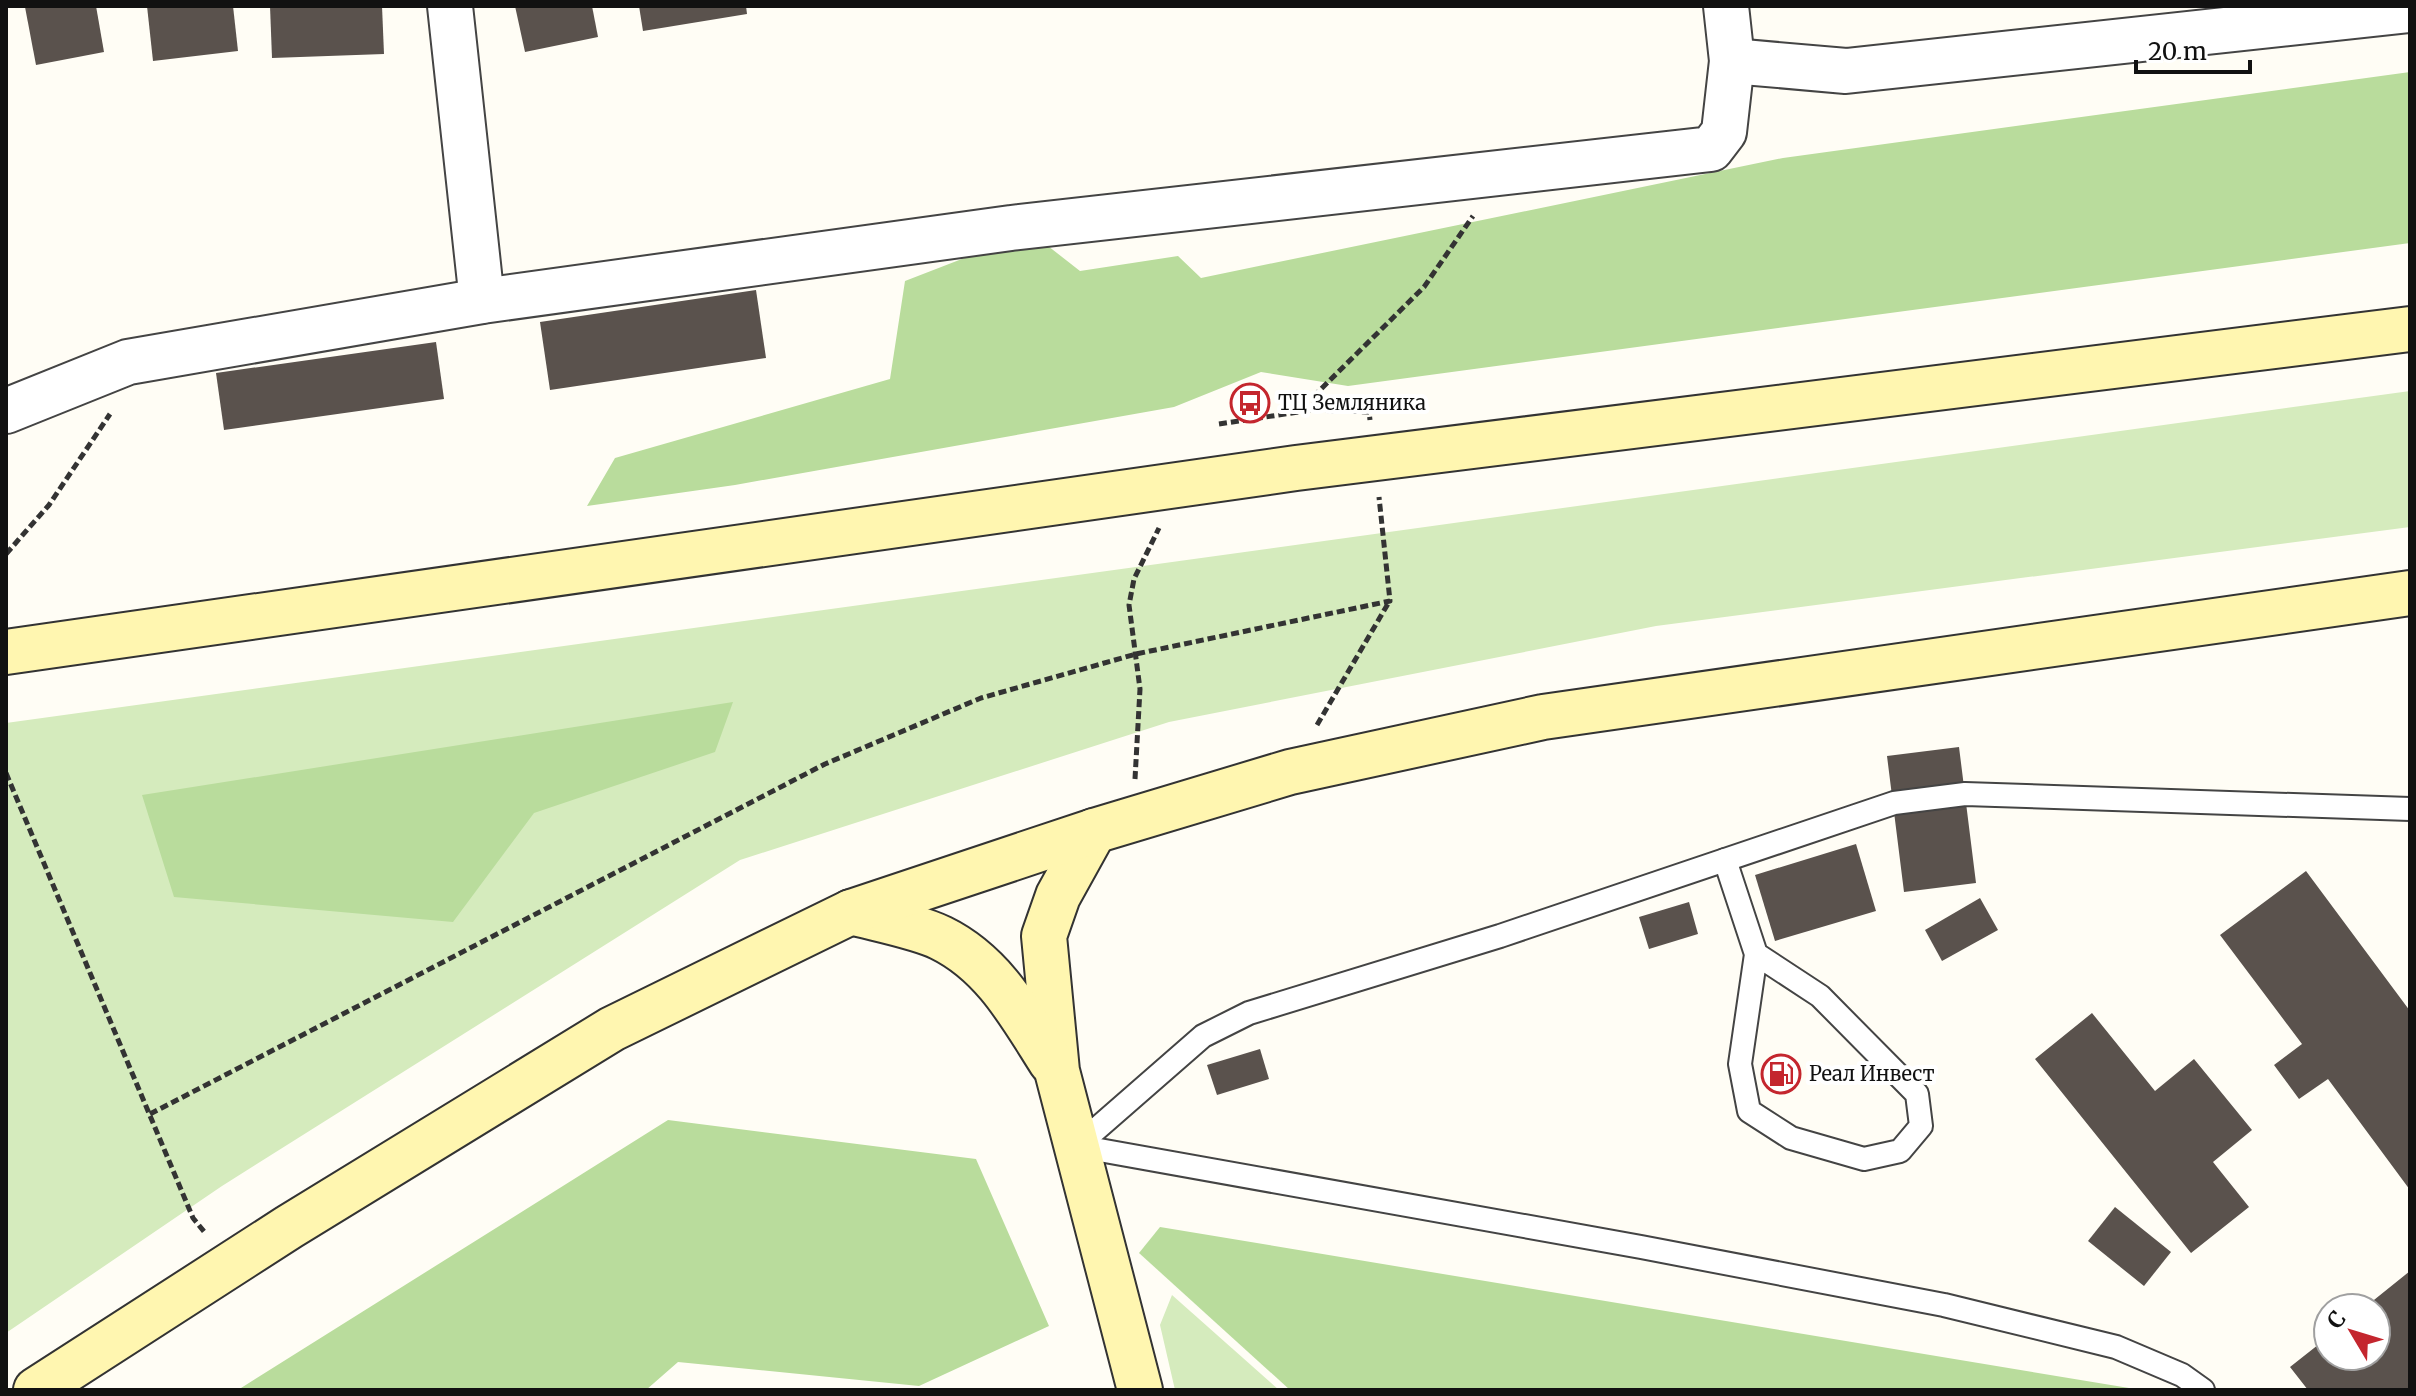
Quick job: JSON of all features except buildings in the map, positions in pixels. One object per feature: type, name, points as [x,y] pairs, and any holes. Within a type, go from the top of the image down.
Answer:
[{"type":"main road","points":[[6,652],[1375,457],[2410,329]]},
{"type":"main road","points":[[36,1390],[289,1227],[612,1029],[851,912],[1113,825],[1290,772],[1543,717],[2410,593]]},
{"type":"main road","points":[[1113,825],[1058,896],[1044,936],[1057,1071],[1140,1390]]},
{"type":"main road","points":[[851,912],[939,937],[976,959],[1012,1000],[1057,1071]]},
{"type":"street","points":[[450,6],[482,301]]},
{"type":"street","points":[[6,411],[128,362],[482,301],[1011,228],[1711,149],[1724,132],[1732,61],[1726,6]]},
{"type":"street","points":[[1732,61],[1846,71],[2410,10]]},
{"type":"lane","points":[[1077,1146],[1203,1036],[1249,1013],[1500,936],[1894,803],[1965,794],[2410,809]]},
{"type":"lane","points":[[1725,860],[1756,954],[1740,1064],[1749,1111],[1791,1138],[1864,1159],[1900,1151],[1921,1126],[1917,1094],[1820,996],[1756,954]]},
{"type":"lane","points":[[1077,1146],[1944,1305],[2116,1347],[2182,1375],[2203,1390]]},
{"type":"path","points":[[1312,410],[1318,392],[1424,287],[1504,172]]},
{"type":"path","points":[[6,554],[49,505],[126,389],[128,362]]},
{"type":"path","points":[[1219,424],[1312,410],[1369,412],[1390,601],[1290,772]]},
{"type":"path","points":[[1113,825],[1140,689],[1129,605],[1134,579],[1180,484]]},
{"type":"path","points":[[150,1114],[825,764],[981,698],[1136,654],[1390,601]]},
{"type":"path","points":[[6,773],[193,1218],[230,1265]]},
{"type":"green space","points":[[2410,72],[2410,243],[1348,386],[1261,372],[1174,407],[735,485],[587,506],[615,458],[890,379],[905,281],[967,257],[1048,246],[1080,271],[1178,256],[1201,278],[1783,158]]},
{"type":"green space","points":[[2410,391],[2410,527],[1656,626],[1169,722],[740,860],[222,1186],[6,1333],[6,723]]},
{"type":"green space","points":[[733,702],[715,752],[534,813],[453,922],[174,897],[142,795]]},
{"type":"green space","points":[[668,1120],[976,1159],[1049,1326],[919,1386],[678,1362],[646,1390],[242,1390],[241,1388]]},
{"type":"green space","points":[[1160,1227],[2132,1390],[1290,1390],[1139,1253]]},
{"type":"green space","points":[[1172,1295],[1279,1390],[1175,1390],[1160,1325]]},
{"type":"place","name":"ТЦ Земляника","points":[[1250,403]]},
{"type":"place","name":"Реал Инвест","points":[[1781,1074]]}]
